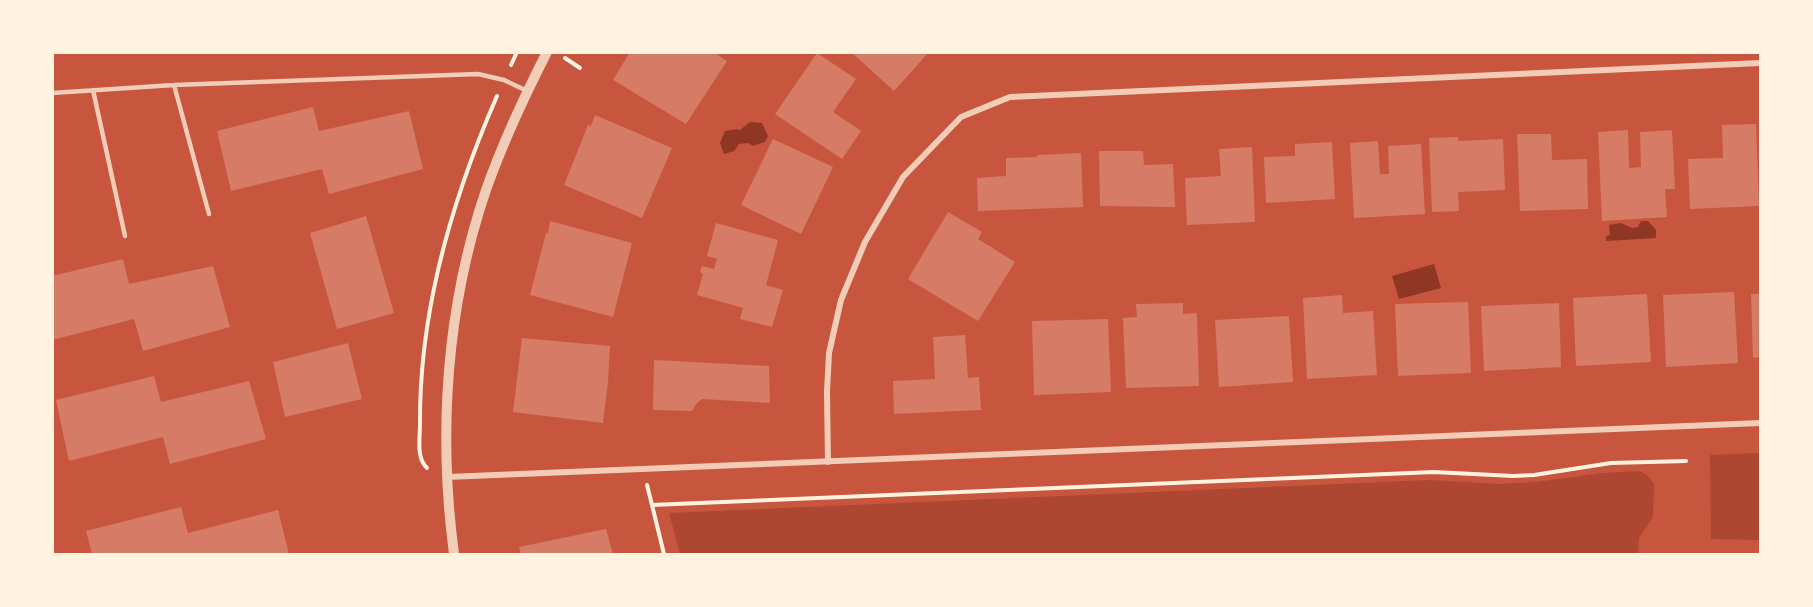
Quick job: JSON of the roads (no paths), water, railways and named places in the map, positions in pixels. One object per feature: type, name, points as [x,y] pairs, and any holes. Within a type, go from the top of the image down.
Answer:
[{"type":"street","points":[[454,555],[447,477],[447,387],[452,334],[473,235],[486,191],[501,150],[547,52]]},
{"type":"street","points":[[828,462],[829,353],[841,300],[865,242],[903,177],[961,117],[1010,97],[1761,63]]},
{"type":"street","points":[[447,477],[1761,423]]},
{"type":"lane","points":[[52,93],[174,85],[478,74],[504,80],[527,91]]},
{"type":"lane","points":[[174,85],[209,214]]},
{"type":"lane","points":[[93,90],[125,236]]}]
